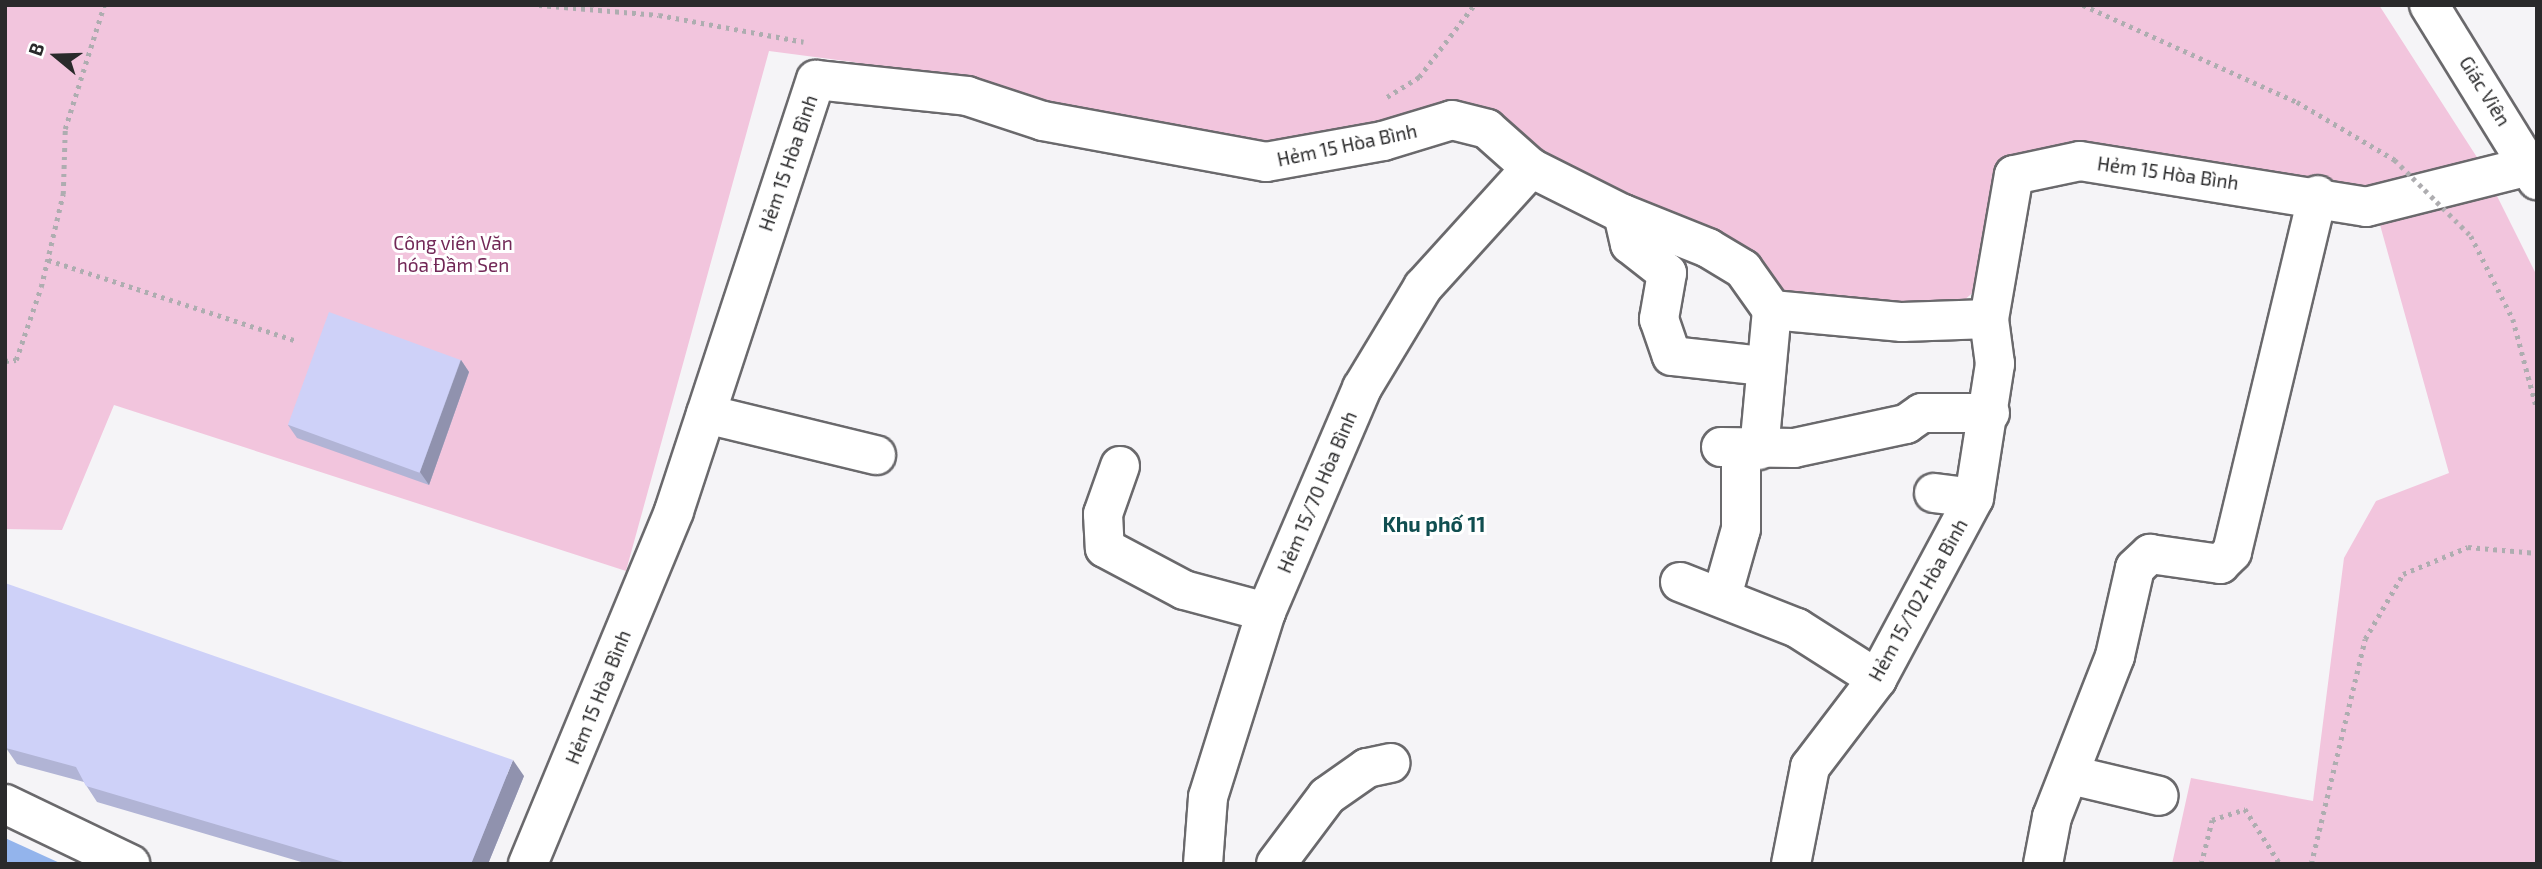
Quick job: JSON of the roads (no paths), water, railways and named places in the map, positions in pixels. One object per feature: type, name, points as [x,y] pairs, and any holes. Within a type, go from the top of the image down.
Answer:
[{"type":"street","name":"Giác Viên","points":[[2429,5],[2534,170]]},
{"type":"street","name":"Hẻm 15 Hòa Bình","points":[[528,864],[674,511],[816,80],[967,96],[1044,121],[1266,162],[1383,141],[1452,120],[1487,130],[1531,168],[1623,214],[1708,248],[1743,269],[1772,310]]},
{"type":"street","name":"Hẻm 15 Hòa Bình","points":[[1989,319],[2014,175],[2080,161],[2318,195],[2366,207],[2534,170]]},
{"type":"street","name":"Hẻm 15/70 Hòa Bình","points":[[1203,864],[1208,797],[1266,612],[1369,376],[1423,287],[1531,168]]},
{"type":"street","points":[[2043,864],[2141,558],[2150,554],[2220,564],[2232,552],[2318,195]]},
{"type":"street","points":[[1623,214],[1630,244],[1667,273],[1660,319],[1672,356],[1763,366]]},
{"type":"street","points":[[1722,596],[1741,529],[1740,448],[1763,366],[1772,310],[1902,322],[1989,319]]},
{"type":"street","name":"Hẻm 15/102 Hòa Bình","points":[[1791,864],[1810,767],[1877,678],[1974,498],[1990,413],[1989,319]]},
{"type":"street","points":[[1740,448],[1838,440],[1906,424],[1923,413],[1990,413]]},
{"type":"street","points":[[706,414],[876,455]]},
{"type":"street","points":[[1120,466],[1103,514],[1105,548],[1184,590],[1266,612]]},
{"type":"street","points":[[1934,494],[1974,498]]},
{"type":"street","points":[[1680,582],[1722,596],[1797,628],[1877,678]]},
{"type":"street","points":[[1276,864],[1327,796],[1367,768],[1390,763]]},
{"type":"street","points":[[2071,775],[2159,796]]},
{"type":"street","points":[[5,804],[130,864]]},
{"type":"water","points":[[5,838],[62,864],[5,864]]},
{"type":"district","name":"Khu phố 11","points":[[1434,524]]},
{"type":"park label","name":"Công viên Văn hóa Đầm Sen","points":[[453,254]]}]
